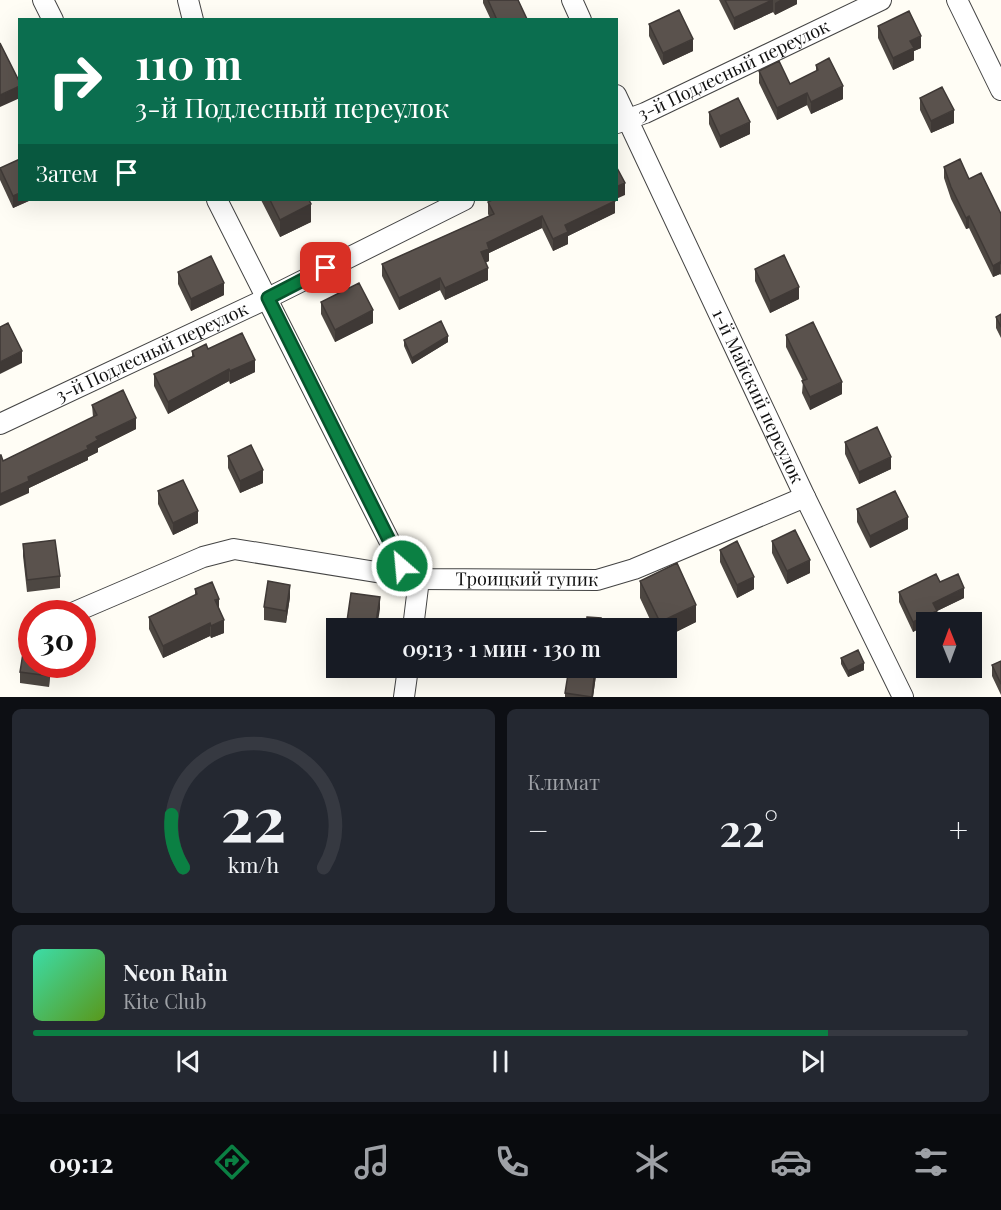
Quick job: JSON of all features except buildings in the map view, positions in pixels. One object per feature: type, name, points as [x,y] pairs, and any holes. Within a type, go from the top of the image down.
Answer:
[{"type":"street","points":[[43,0],[52,18]]},
{"type":"street","points":[[188,0],[192,18]]},
{"type":"street","points":[[572,0],[580,18]]},
{"type":"street","name":"3-й Подлесный переулок","points":[[622,121],[645,113],[881,0]]},
{"type":"street","points":[[957,0],[1001,90]]},
{"type":"street","name":"1-й Майский переулок","points":[[618,104],[622,121],[903,697]]},
{"type":"street","points":[[218,201],[402,566],[419,579],[414,618]]},
{"type":"street","name":"3-й Подлесный переулок","points":[[0,424],[268,298],[462,201]]},
{"type":"street","name":"Троицкий тупик","points":[[96,603],[203,557],[234,549],[419,579],[597,580],[634,568],[805,497]]},
{"type":"street","points":[[404,697],[407,678]]},
{"type":"route","points":[[326,268],[268,298],[402,566]]}]
